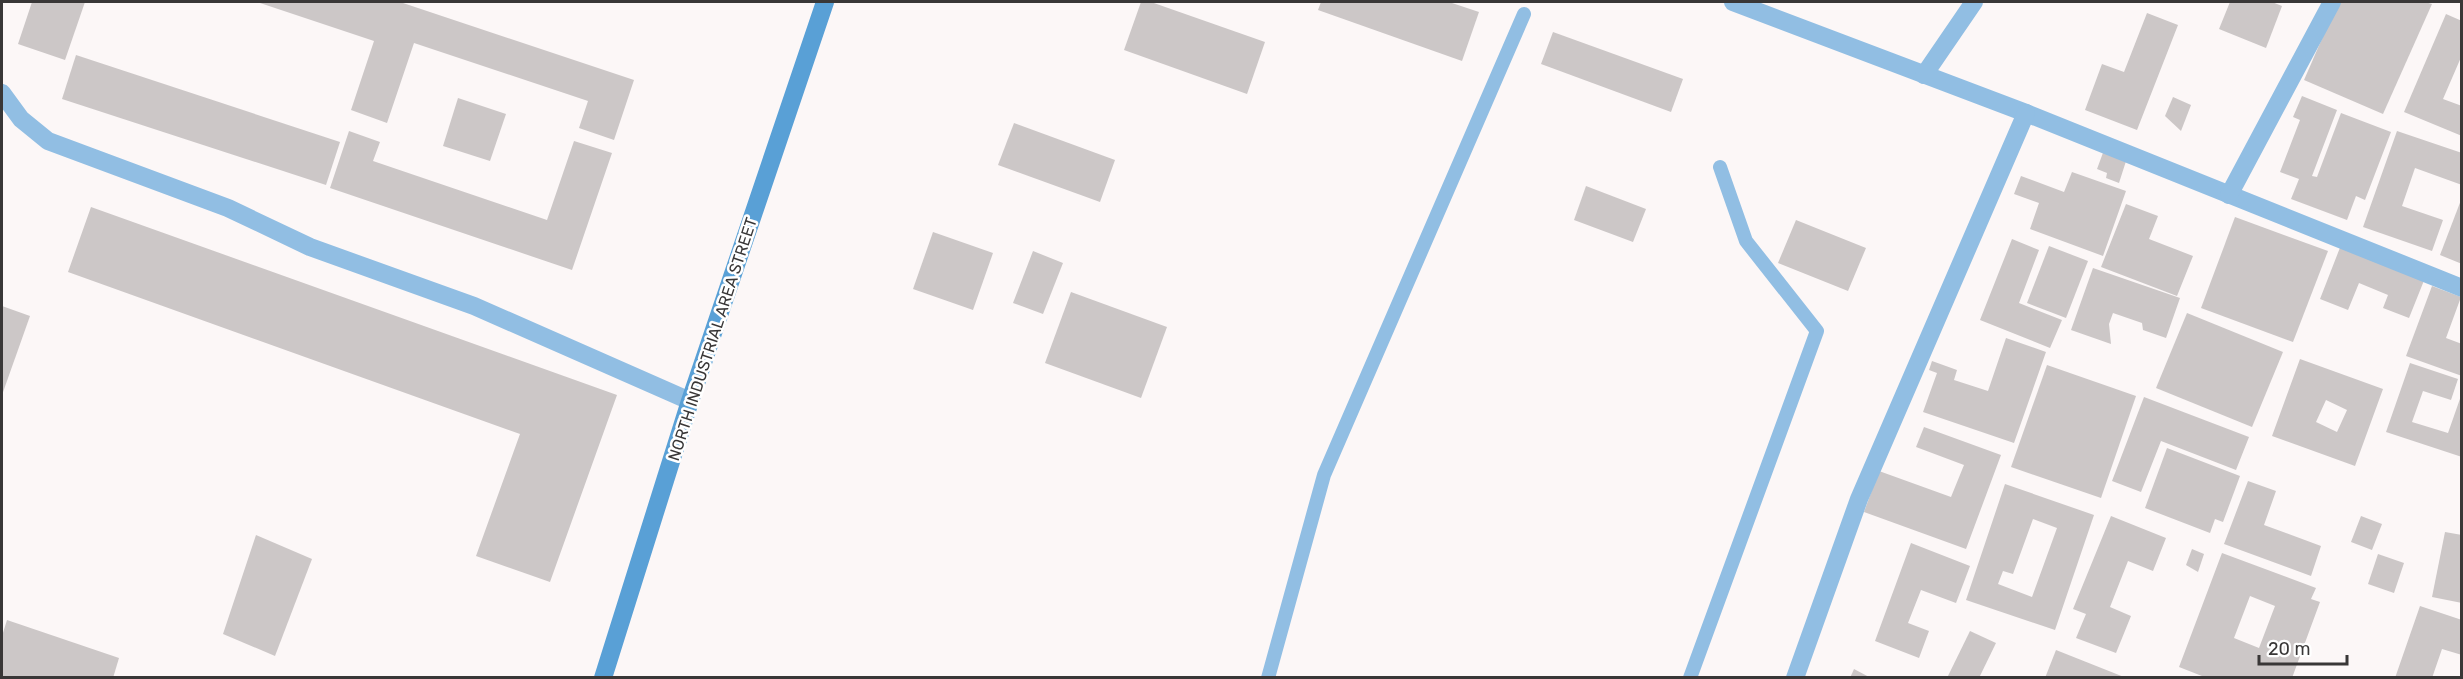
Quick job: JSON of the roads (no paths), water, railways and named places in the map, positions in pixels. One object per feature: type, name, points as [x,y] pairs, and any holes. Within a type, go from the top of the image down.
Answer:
[{"type":"main road","name":"NORTH INDUSTRIAL AREA STREET","points":[[607,676],[690,401],[825,2]]},
{"type":"street","points":[[1733,2],[2026,113],[2462,288]]},
{"type":"street","points":[[1924,75],[1974,2]]},
{"type":"street","points":[[2229,195],[2332,2]]},
{"type":"street","points":[[2,93],[21,119],[48,141],[228,208],[309,247],[474,306],[632,378],[690,401]]},
{"type":"street","points":[[1795,678],[1859,499],[2026,113]]},
{"type":"lane","points":[[1268,678],[1324,476],[1524,14]]},
{"type":"lane","points":[[1690,678],[1817,331],[1746,241],[1720,167]]}]
